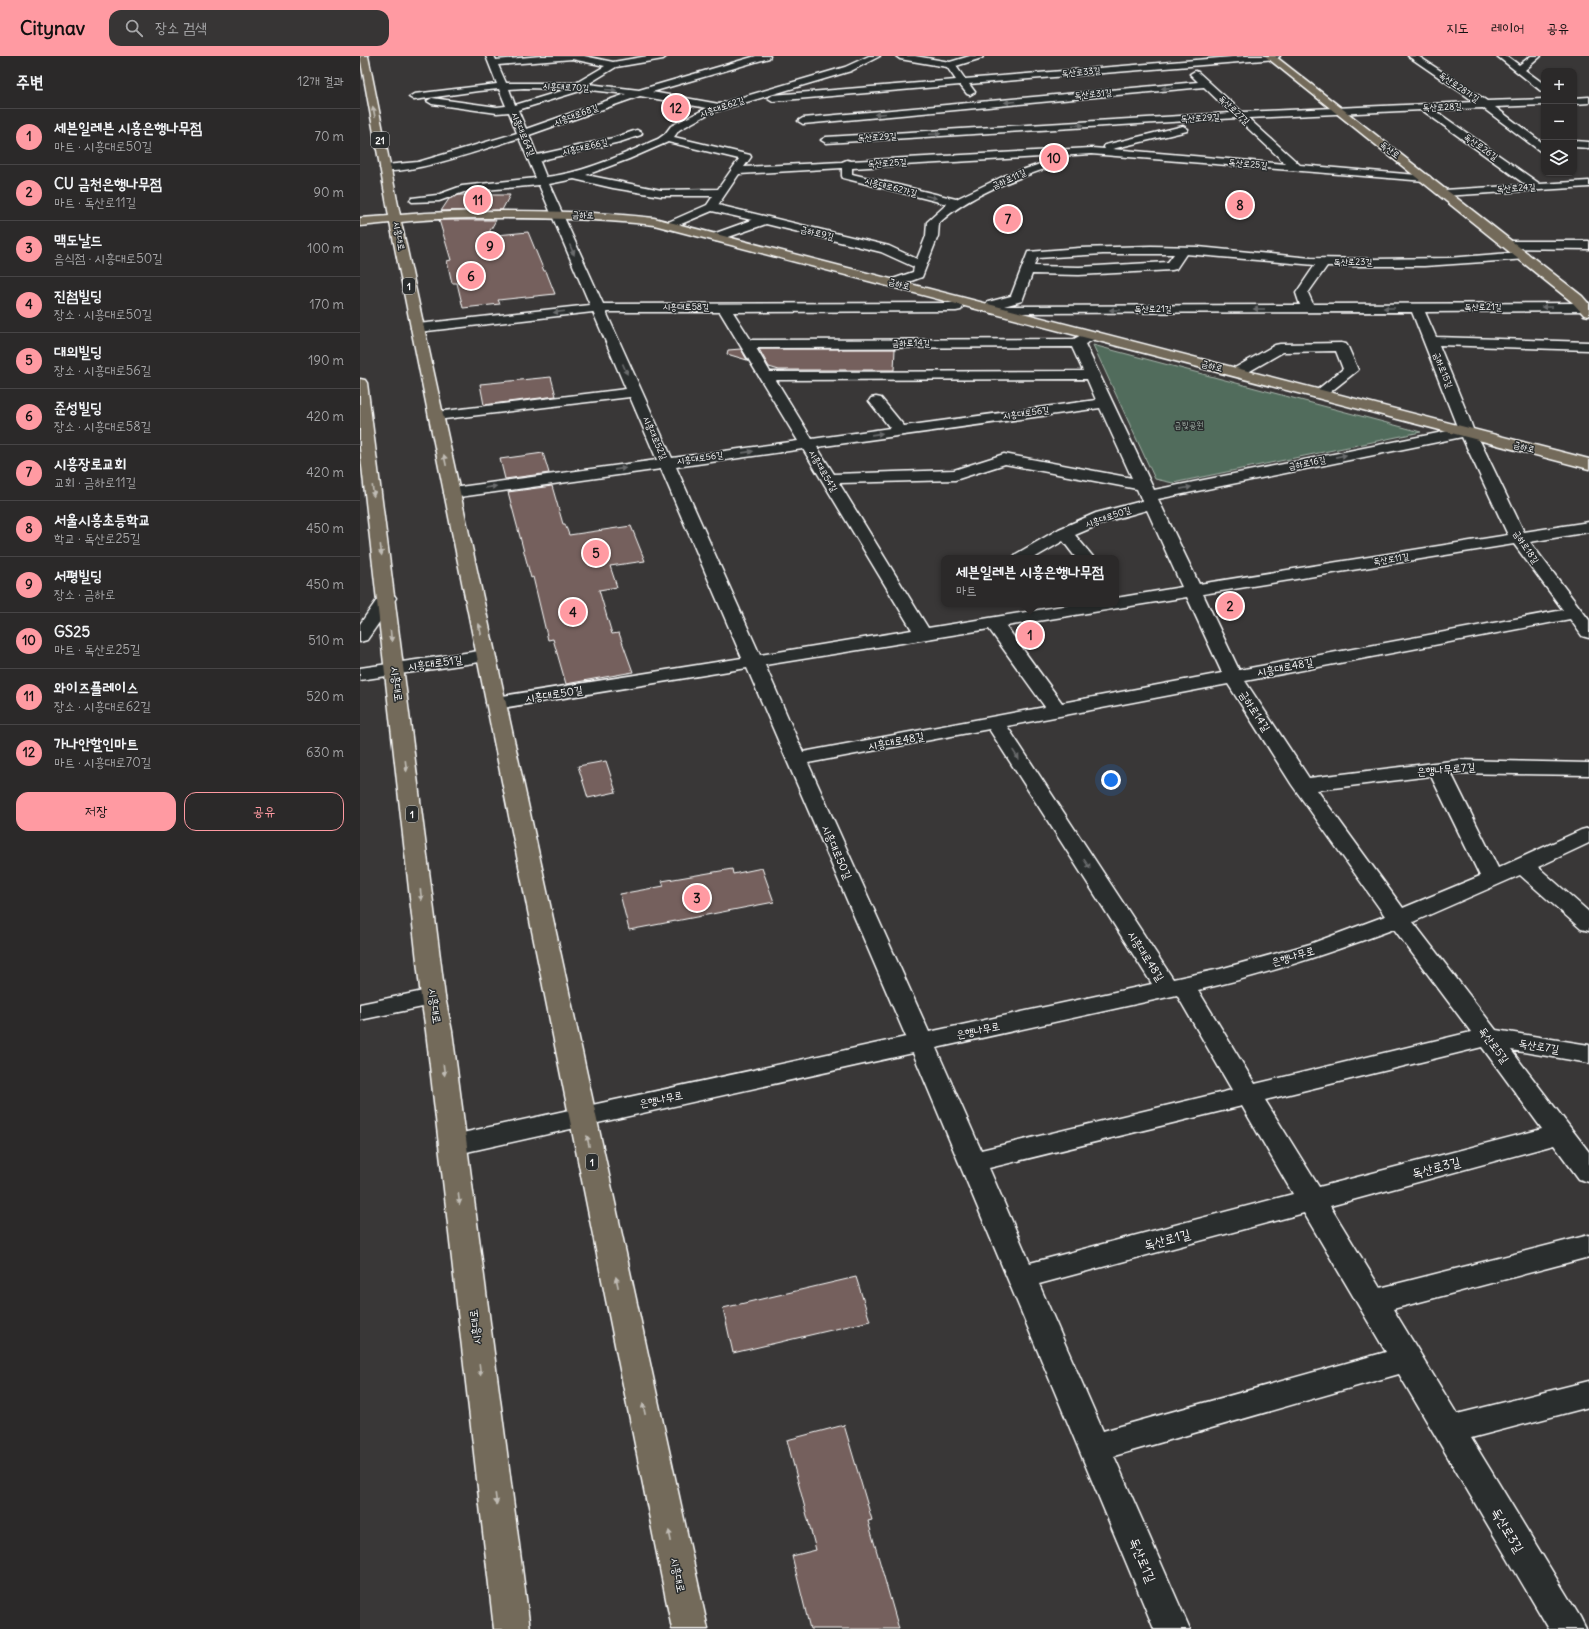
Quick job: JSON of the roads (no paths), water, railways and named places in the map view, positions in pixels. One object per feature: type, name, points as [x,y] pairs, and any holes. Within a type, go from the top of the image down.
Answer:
[{"type":"main road","name":"독산로","points":[[1270,56],[1510,245],[1588,309]]},
{"type":"main road","name":"시흥대로","points":[[363,59],[452,493],[690,1629]]},
{"type":"main road","name":"금하로","points":[[360,222],[435,215],[557,214],[638,219],[670,225],[1589,464]]},
{"type":"main road","name":"시흥대로","points":[[360,382],[365,456],[387,598],[434,997],[512,1629]]},
{"type":"street","points":[[491,58],[572,56],[613,65]]},
{"type":"street","points":[[512,108],[522,107],[577,89],[578,86],[613,65],[662,56]]},
{"type":"street","name":"시흥대로68길","points":[[385,168],[419,165],[522,134],[639,93],[766,56]]},
{"type":"street","name":"시흥대로62길","points":[[416,200],[440,198],[467,188],[561,180],[575,176],[614,162],[662,141],[675,128],[690,119],[718,107],[848,69],[876,56]]},
{"type":"street","points":[[900,56],[950,65],[977,57],[990,56]]},
{"type":"street","name":"독산로27길","points":[[1167,56],[1184,64],[1297,168]]},
{"type":"street","name":"독산로33길","points":[[773,98],[1276,56]]},
{"type":"street","name":"독산로28가길","points":[[1412,56],[1486,105],[1541,145]]},
{"type":"street","points":[[1501,56],[1541,87]]},
{"type":"street","points":[[1519,70],[1537,56]]},
{"type":"street","name":"시흥대로64길","points":[[491,58],[543,182]]},
{"type":"street","points":[[950,65],[1019,155]]},
{"type":"street","name":"독산로31길","points":[[820,135],[800,118],[1206,84]]},
{"type":"street","name":"시흥대로70길","points":[[512,108],[497,110],[416,99],[414,97],[454,91],[549,85],[578,86],[639,93],[718,107]]},
{"type":"street","points":[[751,98],[773,98],[785,107]]},
{"type":"street","points":[[1036,99],[1048,113],[1058,133],[1072,152]]},
{"type":"street","points":[[1577,101],[1589,100]]},
{"type":"street","name":"독산로28길","points":[[1341,112],[1541,102]]},
{"type":"street","name":"독산로26길","points":[[1425,108],[1537,187]]},
{"type":"street","name":"독산로29길","points":[[820,135],[908,135],[999,130],[1058,133],[1240,115],[1341,112]]},
{"type":"street","name":"금하로11길","points":[[895,284],[918,274],[932,236],[933,222],[947,209],[957,203],[1028,170],[1091,151],[1240,115]]},
{"type":"street","points":[[963,132],[984,157]]},
{"type":"street","name":"시흥대로66길","points":[[534,161],[542,156],[616,140],[636,133]]},
{"type":"street","points":[[820,135],[841,152]]},
{"type":"street","name":"독산로25길","points":[[908,135],[927,161]]},
{"type":"street","points":[[666,138],[746,156],[711,207],[670,225]]},
{"type":"street","points":[[1577,144],[1589,145]]},
{"type":"street","name":"독산로25길","points":[[847,165],[1091,151],[1425,178]]},
{"type":"street","points":[[743,161],[841,152]]},
{"type":"street","name":"시흥대로62가길","points":[[841,152],[847,165],[847,176],[957,203]]},
{"type":"street","points":[[737,171],[847,165]]},
{"type":"street","points":[[1579,173],[1589,180]]},
{"type":"street","name":"시흥대로62길","points":[[575,176],[613,185],[661,193],[722,192]]},
{"type":"street","name":"금하로","points":[[543,182],[557,214]]},
{"type":"street","name":"독산로24길","points":[[1444,193],[1589,184]]},
{"type":"street","name":"금하로9길","points":[[711,207],[885,249],[921,266]]},
{"type":"street","name":"시흥대로52길","points":[[557,214],[753,661]]},
{"type":"street","points":[[717,237],[765,220]]},
{"type":"street","points":[[1510,245],[1589,245]]},
{"type":"street","name":"독산로23길","points":[[991,309],[1017,298],[1032,255],[1106,249],[1182,251],[1324,262],[1447,261],[1523,256]]},
{"type":"street","points":[[1027,270],[1079,271],[1172,266],[1182,251]]},
{"type":"street","points":[[1308,308],[1302,293],[1324,262]]},
{"type":"street","name":"시흥대로54길","points":[[724,307],[923,634]]},
{"type":"street","name":"시흥대로58길","points":[[418,328],[598,308],[956,307]]},
{"type":"street","name":"금하로15길","points":[[1417,308],[1462,418],[1466,432]]},
{"type":"street","name":"독산로21길","points":[[991,309],[1588,309]]},
{"type":"street","name":"금하로14길","points":[[746,344],[1077,343],[1092,335]]},
{"type":"street","points":[[1431,342],[1589,346]]},
{"type":"street","name":"금하로14길","points":[[1077,343],[1233,677],[1303,785],[1399,919]]},
{"type":"street","name":"금하로","points":[[1238,372],[1280,348],[1341,347],[1351,370],[1319,394]]},
{"type":"street","points":[[766,376],[1092,375]]},
{"type":"street","points":[[436,416],[635,392]]},
{"type":"street","points":[[876,401],[900,431]]},
{"type":"street","name":"시흥대로56길","points":[[452,493],[1105,403]]},
{"type":"street","name":"금하로16길","points":[[1148,494],[1466,432]]},
{"type":"street","name":"금하로18길","points":[[1466,432],[1473,443],[1518,538],[1589,632]]},
{"type":"street","points":[[828,479],[955,475],[1004,459],[1148,494]]},
{"type":"street","name":"시흥대로50길","points":[[1027,555],[1065,533],[1102,517],[1148,494]]},
{"type":"street","name":"독산로11길","points":[[1193,590],[1589,526]]},
{"type":"street","points":[[1065,533],[1083,555]]},
{"type":"street","name":"시흥대로50길","points":[[1119,601],[1193,590]]},
{"type":"street","points":[[360,636],[387,598]]},
{"type":"street","name":"시흥대로50길","points":[[496,703],[994,623],[1016,611],[1056,607]]},
{"type":"street","name":"시흥대로48길","points":[[796,760],[1575,613]]},
{"type":"street","points":[[994,623],[1057,710]]},
{"type":"street","name":"시흥대로51길","points":[[360,674],[486,656]]},
{"type":"street","name":"시흥대로50길","points":[[753,661],[921,1042]]},
{"type":"street","name":"시흥대로48길","points":[[995,722],[1175,987]]},
{"type":"street","name":"은행나무로7길","points":[[1303,785],[1459,766],[1589,769]]},
{"type":"street","points":[[1438,769],[1492,878]]},
{"type":"street","name":"은행나무로","points":[[453,1145],[1220,977],[1318,949],[1399,919],[1523,866],[1589,835]]},
{"type":"street","points":[[1523,866],[1589,924]]},
{"type":"street","name":"독산로5길","points":[[1399,919],[1589,1172]]},
{"type":"street","name":"독산로3길","points":[[1175,987],[1249,1096],[1568,1629]]},
{"type":"street","points":[[360,1012],[434,997]]},
{"type":"street","points":[[972,1162],[1488,1038]]},
{"type":"street","name":"독산로7길","points":[[1488,1038],[1589,1054]]},
{"type":"street","name":"독산로1길","points":[[921,1042],[1172,1629]]},
{"type":"street","name":"독산로3길","points":[[1312,1201],[1560,1134]]},
{"type":"street","name":"독산로1길","points":[[1021,1277],[1312,1201]]},
{"type":"street","points":[[1373,1302],[1589,1246]]},
{"type":"street","points":[[1094,1448],[1406,1359]]},
{"type":"street","points":[[1449,1430],[1589,1394]]},
{"type":"place","name":"가나안할인마트","points":[[676,108]]},
{"type":"place","name":"GS25","points":[[1054,158]]},
{"type":"place","name":"와이즈플레이스","points":[[478,200]]},
{"type":"place","name":"서울시흥초등학교","points":[[1240,205]]},
{"type":"place","name":"시흥장로교회","points":[[1008,219]]},
{"type":"place","name":"서평빌딩","points":[[490,246]]},
{"type":"place","name":"준성빌딩","points":[[471,276]]},
{"type":"place","name":"대의빌딩","points":[[596,553]]},
{"type":"place","name":"CU 금천은행나무점","points":[[1230,606]]},
{"type":"place","name":"진첨빌딩","points":[[573,612]]},
{"type":"place","name":"세븐일레븐 시흥은행나무점","points":[[1030,635]]},
{"type":"place","name":"맥도날드","points":[[697,898]]},
{"type":"park label","name":"금빛공원","points":[[1189,425]]}]
